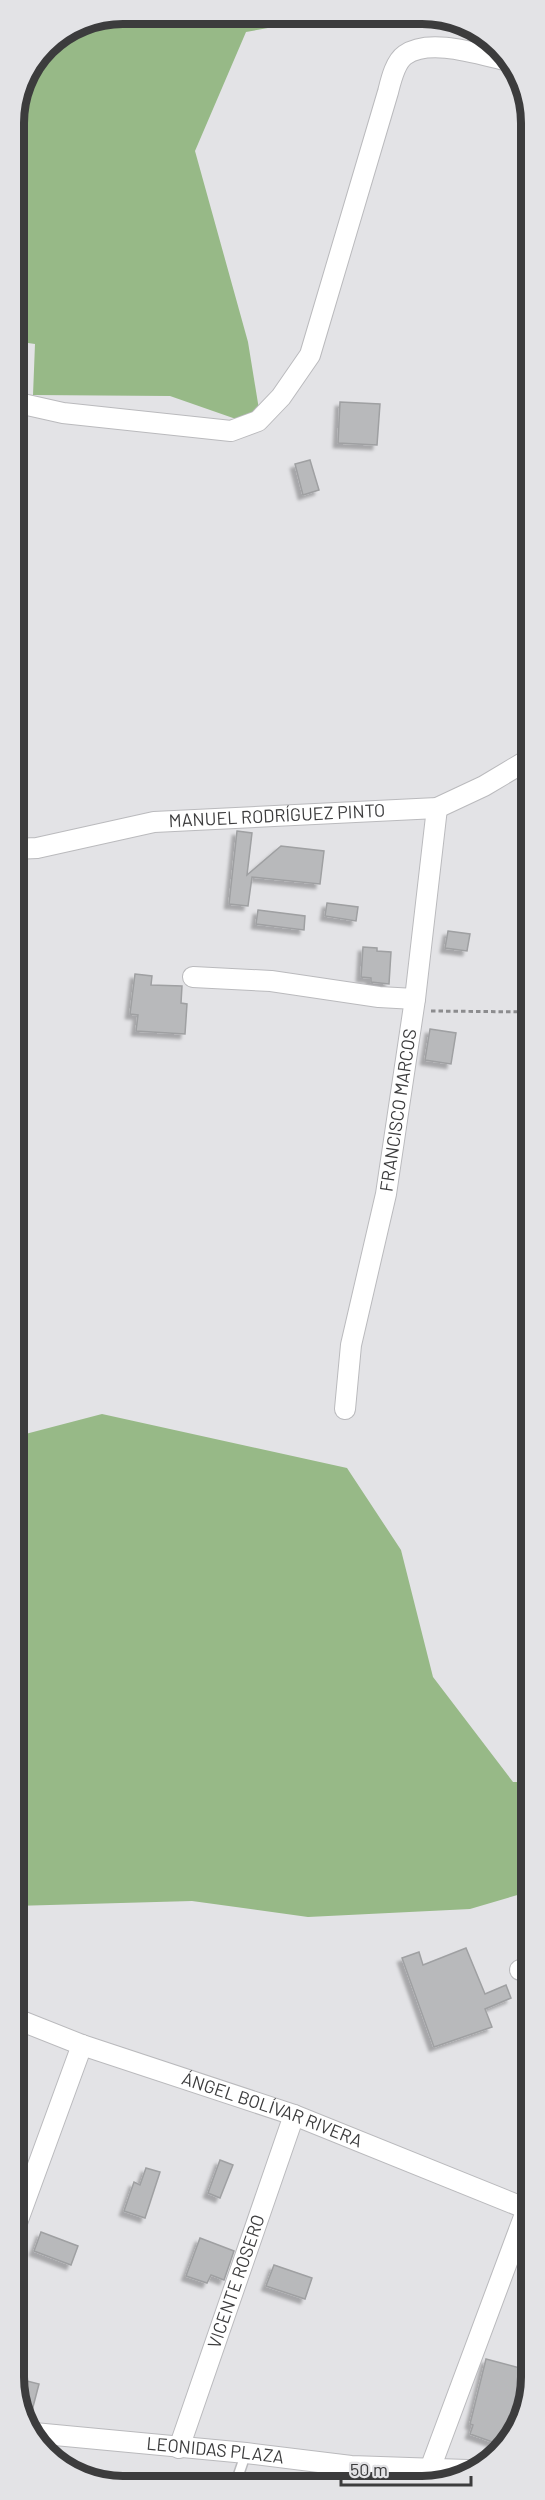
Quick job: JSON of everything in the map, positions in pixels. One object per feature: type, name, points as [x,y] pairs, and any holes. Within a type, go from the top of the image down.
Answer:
[{"type":"street","points":[[24,404],[63,413],[231,430],[258,421],[281,397],[310,355],[391,81],[404,55],[425,46],[497,59]]},
{"type":"street","name":"MANUEL RODRÍGUEZ PINTO","points":[[24,849],[37,848],[154,822],[437,808],[484,786],[521,764]]},
{"type":"street","name":"FRANCISCO MARCOS","points":[[345,1409],[351,1345],[386,1194],[414,1005],[437,808]]},
{"type":"street","points":[[193,976],[271,981],[379,997],[414,1005]]},
{"type":"street","name":"ÁNGEL BOLÍVAR RIVERA","points":[[24,2022],[82,2044],[294,2115],[521,2201]]},
{"type":"street","points":[[24,2204],[82,2044]]},
{"type":"street","name":"VICENTE ROSERO","points":[[178,2448],[294,2115]]},
{"type":"street","points":[[430,2469],[521,2225]]},
{"type":"street","name":"LEONIDAS PLAZA","points":[[43,2434],[178,2448],[246,2452],[351,2466],[456,2470]]},
{"type":"lane","points":[[238,2476],[246,2452]]},
{"type":"path","points":[[414,1005],[521,1011]]},
{"type":"green space","points":[[290,24],[246,32],[195,151],[248,342],[262,428],[170,396],[33,395],[35,344],[24,342],[24,117],[27,98],[34,79],[45,63],[74,37],[104,26]]},
{"type":"green space","points":[[102,1414],[347,1468],[401,1550],[433,1677],[513,1782],[521,1782],[521,1894],[470,1909],[308,1917],[192,1901],[24,1906],[24,1434]]},
{"type":"building","points":[[340,402],[380,404],[377,445],[338,443]]},
{"type":"building","points":[[310,460],[319,490],[303,495],[295,464]]},
{"type":"building","points":[[237,831],[252,833],[247,875],[281,846],[324,851],[320,884],[252,877],[248,906],[229,904]]},
{"type":"building","points":[[327,903],[358,907],[356,921],[325,916]]},
{"type":"building","points":[[258,910],[305,916],[304,930],[256,924]]},
{"type":"building","points":[[448,931],[470,934],[467,951],[445,948]]},
{"type":"building","points":[[363,947],[391,952],[389,984],[371,982],[371,978],[361,977]]},
{"type":"building","points":[[135,974],[152,976],[151,985],[182,986],[181,1003],[187,1004],[185,1034],[136,1031],[138,1015],[130,1014]]},
{"type":"building","points":[[430,1029],[456,1033],[451,1064],[425,1060]]},
{"type":"building","points":[[466,1948],[485,1994],[506,1985],[511,1998],[485,2009],[492,2027],[434,2047],[402,1958],[419,1952],[423,1965]]},
{"type":"building","points":[[220,2160],[233,2165],[220,2198],[208,2193]]},
{"type":"building","points":[[146,2168],[160,2172],[145,2218],[124,2211],[134,2182],[140,2185]]},
{"type":"building","points":[[41,2232],[78,2246],[71,2265],[34,2251]]},
{"type":"building","points":[[200,2238],[234,2251],[224,2280],[211,2275],[207,2283],[186,2276]]},
{"type":"building","points":[[274,2265],[312,2278],[305,2299],[266,2286]]},
{"type":"building","points":[[486,2359],[521,2368],[521,2383],[515,2409],[513,2408],[504,2432],[495,2443],[470,2434],[473,2425],[470,2424]]},
{"type":"building","points":[[24,2380],[39,2384],[31,2414]]}]
